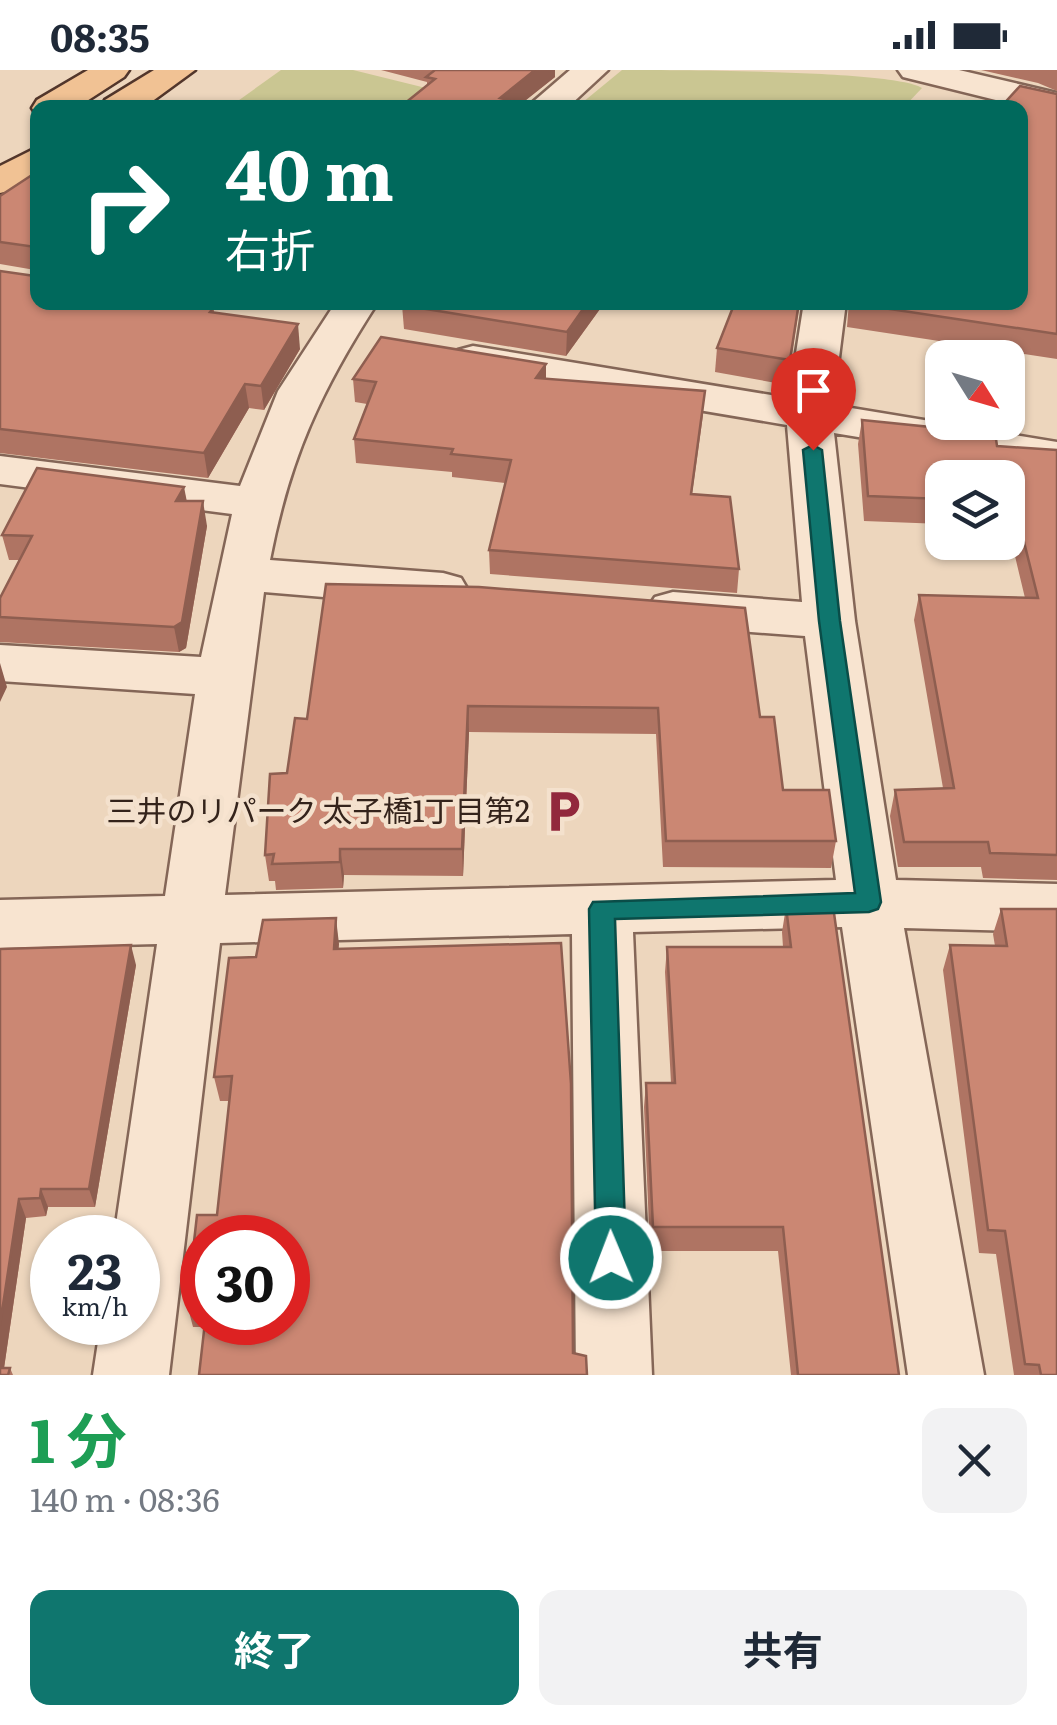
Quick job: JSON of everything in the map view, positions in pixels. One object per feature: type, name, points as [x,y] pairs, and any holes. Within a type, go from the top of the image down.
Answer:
[{"type":"main road","points":[[62,100],[112,70]]},
{"type":"main road","points":[[131,100],[178,70]]},
{"type":"main road","points":[[0,182],[30,163]]},
{"type":"street","points":[[554,100],[591,70]]},
{"type":"street","points":[[914,70],[955,74],[1057,104]]},
{"type":"street","points":[[934,100],[955,74]]},
{"type":"street","points":[[823,310],[810,416],[829,621],[869,902],[946,1375]]},
{"type":"street","points":[[131,1375],[224,677],[242,574],[258,503],[287,419],[338,327]]},
{"type":"street","points":[[430,352],[1057,456]]},
{"type":"street","points":[[0,470],[258,503]]},
{"type":"street","points":[[242,574],[496,595]]},
{"type":"street","points":[[634,606],[829,621]]},
{"type":"street","points":[[0,663],[224,677]]},
{"type":"street","points":[[0,924],[869,902],[1057,908]]},
{"type":"street","points":[[602,909],[614,1375]]},
{"type":"shaded area","points":[[281,70],[353,70],[430,89],[416,100],[239,100]]},
{"type":"shaded area","points":[[622,70],[829,74],[904,82],[922,88],[911,100],[586,100]]},
{"type":"building","points":[[435,70],[535,70],[500,98],[509,100],[409,100],[435,79],[426,77]]},
{"type":"building","points":[[1020,86],[1057,94],[1057,334],[897,310],[1028,310],[1028,100],[1007,100]]},
{"type":"building","points":[[30,176],[30,246],[0,242],[0,196]]},
{"type":"building","points":[[0,271],[30,275],[30,310],[212,310],[298,324],[261,386],[245,384],[204,453],[0,429]]},
{"type":"building","points":[[433,310],[582,310],[567,332]]},
{"type":"building","points":[[732,310],[798,310],[790,360],[717,348]]},
{"type":"building","points":[[381,337],[546,364],[536,378],[705,391],[691,494],[730,497],[739,569],[489,550],[511,460],[451,454],[453,449],[354,439],[376,382],[353,379]]},
{"type":"building","points":[[862,420],[925,426],[925,440],[996,440],[997,446],[1057,450],[1057,855],[990,853],[988,842],[904,842],[895,790],[954,788],[919,595],[1038,598],[1025,546],[1025,460],[925,460],[925,498],[868,496]]},
{"type":"building","points":[[37,468],[184,487],[176,501],[203,501],[182,622],[174,627],[0,617],[0,598],[32,536],[2,535]]},
{"type":"building","points":[[326,584],[479,587],[745,608],[760,717],[774,717],[783,790],[829,790],[836,841],[666,841],[658,708],[468,706],[462,849],[340,849],[340,862],[272,864],[274,854],[265,855],[270,774],[287,773],[295,718],[307,719]]},
{"type":"building","points":[[833,906],[899,1375],[798,1375],[783,1227],[653,1227],[646,1083],[675,1083],[667,947],[791,947],[786,907]]},
{"type":"building","points":[[1001,909],[1057,909],[1057,1375],[1041,1375],[1039,1365],[1025,1364],[1005,1231],[988,1230],[950,945],[1007,946]]},
{"type":"building","points":[[336,918],[334,949],[561,943],[571,1084],[573,1353],[586,1356],[587,1375],[199,1375],[202,1345],[310,1345],[310,1215],[217,1215],[232,1076],[214,1077],[229,958],[256,957],[263,920]]},
{"type":"building","points":[[131,945],[89,1189],[41,1189],[40,1198],[19,1199],[0,1325],[0,949]]},
{"type":"building","points":[[0,1368],[10,1368],[8,1375],[0,1375]]},
{"type":"place","name":"三井のリパーク 太子橋1丁目第2","points":[[563,812]]},
{"type":"route","points":[[611,1258],[602,909],[869,902],[829,621],[813,450]]}]
